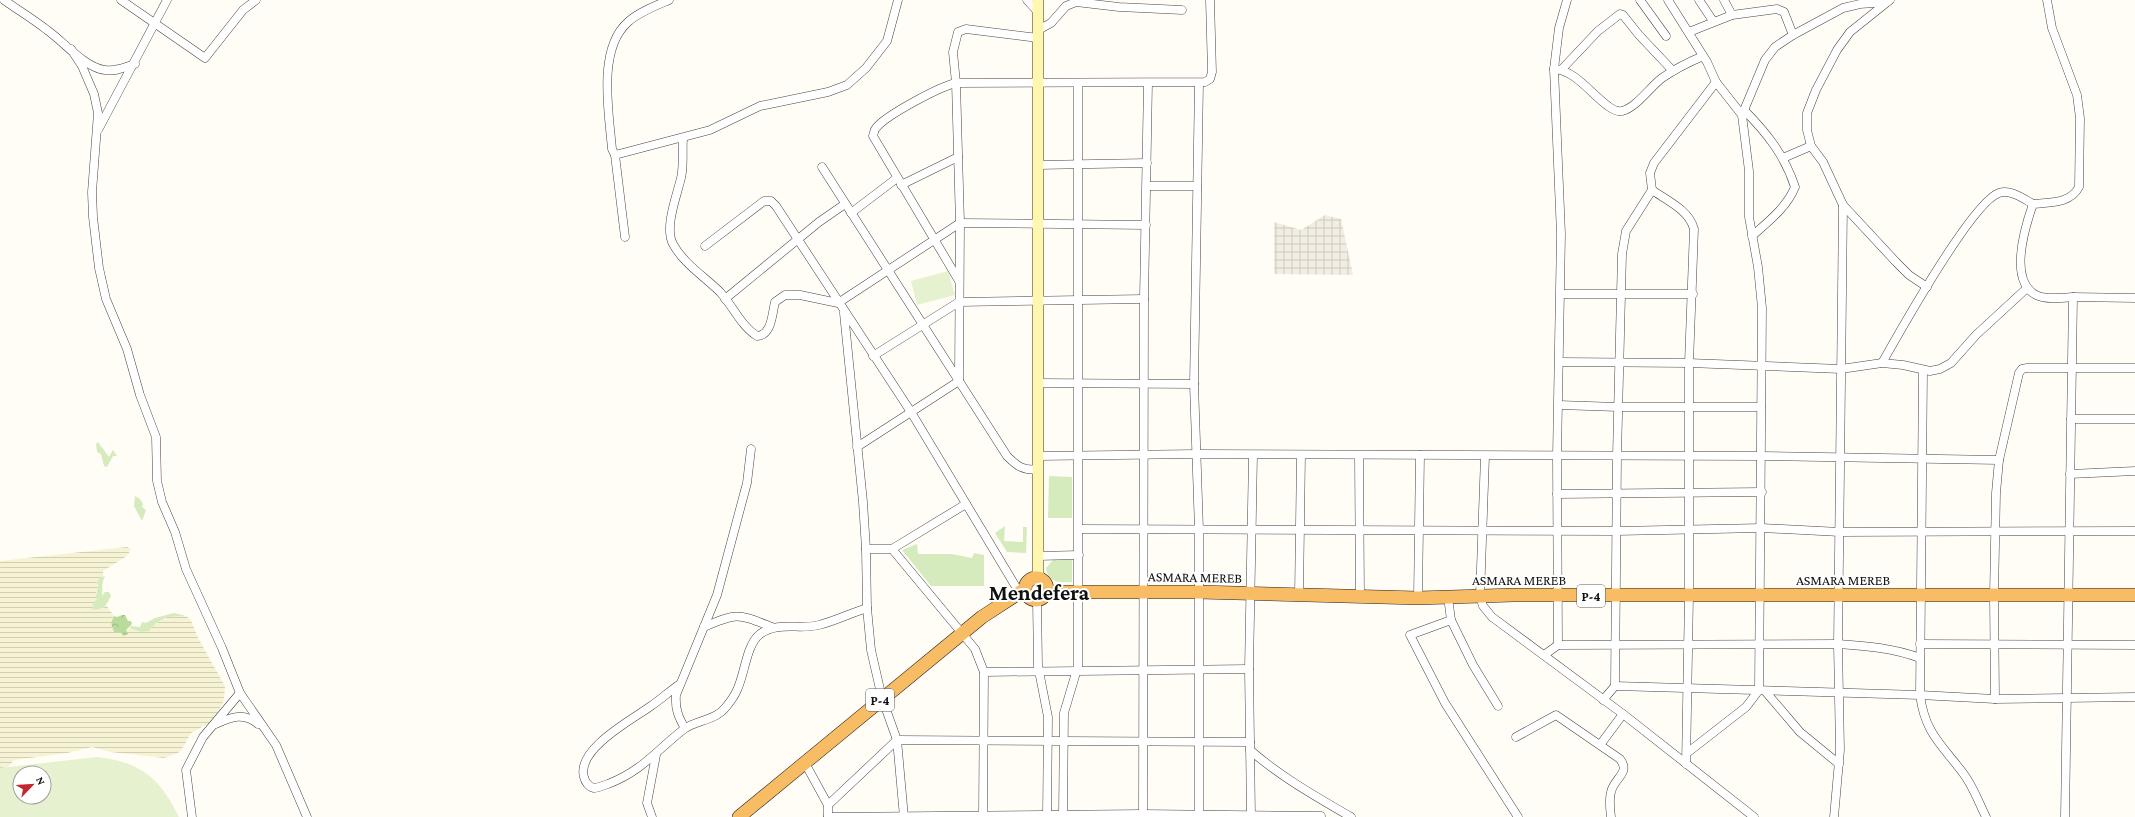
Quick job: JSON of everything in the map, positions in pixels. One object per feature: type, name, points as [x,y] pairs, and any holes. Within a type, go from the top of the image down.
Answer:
[{"type":"highway","name":"P-4","points":[[739,817],[882,698],[1002,602],[1022,590],[1029,580],[1038,577]]},
{"type":"highway","points":[[1022,590],[1030,598],[1042,596],[1044,581],[1038,577]]},
{"type":"highway","name":"ASMARA MEREB","points":[[1042,596],[1079,593],[1199,592],[1418,598],[1616,595],[2135,596]]},
{"type":"main road","points":[[1038,0],[1038,577]]},
{"type":"street","points":[[4,0],[47,30],[84,60],[104,70],[117,70],[135,64]]},
{"type":"street","points":[[121,0],[205,58],[243,10],[256,0]]},
{"type":"street","points":[[98,131],[135,64],[154,23],[168,0]]},
{"type":"street","points":[[624,237],[615,155],[612,149],[607,78],[609,60],[617,37],[628,22],[668,0]]},
{"type":"street","points":[[615,155],[710,130],[760,106],[828,92],[847,85],[866,68],[887,40],[898,0]]},
{"type":"street","points":[[1027,0],[1038,12]]},
{"type":"street","points":[[959,281],[873,136],[875,128],[924,96],[946,85],[956,83],[1199,83],[1210,79],[1212,72],[1210,0]]},
{"type":"street","points":[[1558,645],[1557,456],[1560,362],[1561,234],[1558,28],[1567,0]]},
{"type":"street","points":[[1640,0],[1666,36]]},
{"type":"street","points":[[1668,0],[1689,32],[1716,82],[1743,113],[1766,133],[1783,158],[1795,187],[1792,196],[1772,219],[1752,236]]},
{"type":"street","points":[[1699,0],[1713,21]]},
{"type":"street","points":[[1724,0],[1732,15]]},
{"type":"street","points":[[1882,363],[1966,225],[1985,202],[2000,192],[2008,192],[2033,204],[2065,200],[2075,194],[2079,187],[2080,118],[2077,95],[2056,41],[2047,0]]},
{"type":"street","points":[[1889,1],[1850,32],[1837,50],[1816,90],[1808,113],[1806,130],[1811,146],[1823,162],[1843,205],[1896,262],[1910,275],[1927,287]]},
{"type":"street","points":[[1839,764],[1800,732],[1762,690],[1760,596],[1762,528],[1762,308],[1749,217],[1749,171],[1743,113],[1765,60],[1775,47],[1793,34],[1843,8],[1860,4],[1889,1]]},
{"type":"street","points":[[959,381],[960,223],[956,83],[952,52],[958,32],[966,29],[1038,34],[1052,23],[1066,6],[1076,2],[1119,7],[1182,10]]},
{"type":"street","points":[[1689,32],[1713,21],[1732,15],[1781,9],[1784,12],[1793,34]]},
{"type":"street","points":[[1558,69],[1598,31],[1620,14],[1623,15],[1639,35],[1673,71]]},
{"type":"street","points":[[71,49],[82,66],[94,94],[98,113],[98,131],[92,192],[98,268],[106,299],[127,349],[140,395],[156,437],[158,481],[162,502],[175,532],[186,569],[222,648],[240,693],[270,734],[307,817]]},
{"type":"street","points":[[1558,69],[1612,109],[1622,111],[1629,108],[1663,77],[1703,56]]},
{"type":"street","points":[[1603,700],[1615,686],[1618,363],[1622,254],[1626,231],[1652,190],[1650,173],[1654,163],[1716,82]]},
{"type":"street","points":[[1063,816],[1064,713],[1077,671],[1079,593],[1078,83]]},
{"type":"street","points":[[1143,815],[1146,455],[1144,299],[1148,83]]},
{"type":"street","points":[[1199,83],[1194,384],[1199,530],[1199,816]]},
{"type":"street","points":[[682,138],[681,178],[675,193],[671,230],[672,243],[683,257],[725,298],[749,331],[757,336],[764,335],[769,329],[775,302],[785,295],[818,298],[838,303],[960,223],[1146,225]]},
{"type":"street","points":[[1783,158],[1811,146]]},
{"type":"street","points":[[851,213],[899,181],[958,157]]},
{"type":"street","points":[[1038,166],[1078,163],[1147,163]]},
{"type":"street","points":[[822,167],[1007,456],[1016,466],[1027,470],[1038,469]]},
{"type":"street","points":[[1147,186],[1197,186]]},
{"type":"street","points":[[1652,190],[1684,212],[1691,220],[1694,229],[1693,294],[1689,363],[1689,595],[1686,764]]},
{"type":"street","points":[[705,246],[764,201],[771,201],[910,412],[966,504],[1022,590]]},
{"type":"street","points":[[725,298],[797,239],[845,204]]},
{"type":"street","points":[[2033,204],[2022,247],[2022,277],[2027,288],[2037,296],[2135,298]]},
{"type":"street","points":[[1834,817],[1839,764],[1840,718],[1838,692],[1838,644],[1843,205]]},
{"type":"street","points":[[1560,362],[1689,363],[1841,369],[1882,363],[1903,365],[1923,371],[1940,369],[1951,363],[1976,335],[2027,288]]},
{"type":"street","points":[[1560,294],[1693,294]]},
{"type":"street","points":[[2065,817],[2073,297]]},
{"type":"street","points":[[873,356],[959,302],[1144,299]]},
{"type":"street","points":[[844,312],[866,549],[867,608],[871,650],[882,698],[897,740],[904,816]]},
{"type":"street","points":[[1995,699],[1994,596],[1996,493],[1999,460],[2019,374],[2022,369],[2135,368]]},
{"type":"street","points":[[1923,371],[1920,695],[1927,726],[1964,775],[1986,817]]},
{"type":"street","points":[[857,447],[959,381]]},
{"type":"street","points":[[1038,383],[1194,384]]},
{"type":"street","points":[[1559,405],[1689,408],[1761,406]]},
{"type":"street","points":[[2071,419],[2135,418]]},
{"type":"street","points":[[685,728],[679,718],[675,704],[676,695],[716,595],[747,484],[750,449]]},
{"type":"street","points":[[1038,456],[1197,454],[1359,456],[1761,456],[1922,460],[1999,460]]},
{"type":"street","points":[[1251,816],[1249,669],[1251,594],[1250,531],[1253,455]]},
{"type":"street","points":[[1299,595],[1301,455]]},
{"type":"street","points":[[1418,598],[1420,455]]},
{"type":"street","points":[[1359,456],[1360,597]]},
{"type":"street","points":[[1485,456],[1480,596],[1483,606],[1492,617],[1623,714],[1754,817]]},
{"type":"street","points":[[2070,474],[2135,472]]},
{"type":"street","points":[[1558,494],[1762,492]]},
{"type":"street","points":[[866,549],[892,550],[966,504]]},
{"type":"street","points":[[1079,529],[1250,531],[1617,531],[1762,528],[1840,532],[2135,531]]},
{"type":"street","points":[[892,550],[975,649],[984,672],[983,816]]},
{"type":"street","points":[[1038,556],[1079,555]]},
{"type":"street","points":[[1042,596],[1038,671],[1048,717],[1047,816]]},
{"type":"street","points":[[1448,597],[1451,620],[1473,665],[1498,706]]},
{"type":"street","points":[[704,627],[732,615],[744,616],[772,627],[818,625],[867,608]]},
{"type":"street","points":[[1451,620],[1410,635],[1445,703],[1518,817]]},
{"type":"street","points":[[680,684],[652,705],[615,728],[602,739],[590,755],[583,769],[584,777],[590,787],[594,788],[605,785],[633,771],[656,755],[685,728],[711,719],[726,709],[738,689],[749,654],[759,635],[772,627]]},
{"type":"street","points":[[1544,655],[1558,645],[1838,644],[1881,647],[1920,658]]},
{"type":"street","points":[[1920,644],[2135,645]]},
{"type":"street","points":[[984,672],[1249,669]]},
{"type":"street","points":[[1615,686],[1838,692],[1995,699],[2135,697]]},
{"type":"street","points":[[1687,753],[1746,707],[1762,690]]},
{"type":"street","points":[[192,817],[186,770],[203,737],[240,693]]},
{"type":"street","points":[[1600,745],[1623,714]]},
{"type":"street","points":[[1516,736],[1556,715],[1600,745],[1624,765],[1625,771],[1611,791],[1611,817]]},
{"type":"street","points":[[213,726],[230,717],[244,716],[252,719],[270,734]]},
{"type":"street","points":[[828,805],[897,740],[984,742],[1199,742],[1250,746],[1272,769],[1300,788],[1351,817]]},
{"type":"street","points":[[652,817],[647,804],[656,755]]},
{"type":"street","points":[[805,763],[828,805],[828,817],[1143,815],[1322,816],[1322,800]]},
{"type":"shaded area","points":[[1325,215],[1341,219],[1353,275],[1274,274],[1274,222],[1301,230]]},
{"type":"shaded area","points":[[127,547],[131,549],[127,556],[103,571],[103,576],[96,583],[98,588],[96,592],[98,598],[95,603],[96,610],[102,609],[106,605],[114,616],[111,623],[113,628],[126,631],[130,628],[141,632],[167,617],[186,616],[191,620],[198,638],[225,686],[224,700],[218,712],[209,723],[191,733],[181,751],[164,758],[111,752],[92,747],[67,753],[14,760],[8,767],[0,768],[0,561]]},
{"type":"green space","points":[[948,271],[955,295],[917,305],[911,281]]},
{"type":"green space","points":[[98,442],[109,457],[113,450],[117,456],[113,456],[107,467],[104,466],[101,454],[97,452],[96,444]]},
{"type":"green space","points":[[1049,476],[1072,477],[1072,518],[1048,518]]},
{"type":"green space","points":[[135,496],[140,499],[143,504],[142,507],[146,510],[142,521],[134,506]]},
{"type":"green space","points":[[1005,526],[1004,541],[1023,542],[1023,527],[1027,527],[1026,553],[1007,552],[995,533]]},
{"type":"green space","points":[[917,544],[918,554],[952,554],[972,558],[974,553],[984,555],[984,586],[931,586],[902,550]]},
{"type":"green space","points":[[1053,560],[1072,560],[1072,582],[1059,582],[1049,577],[1046,568]]},
{"type":"green space","points":[[105,576],[102,596],[105,592],[109,592],[111,596],[104,607],[96,610],[92,609],[93,603],[98,598],[96,597],[98,585],[96,583],[101,577]]},
{"type":"green space","points":[[174,613],[186,616],[167,617],[156,623],[149,631],[141,632],[130,628],[131,626],[140,627],[142,622],[146,623],[155,618]]},
{"type":"green space","points":[[125,615],[128,621],[131,621],[132,624],[126,630],[128,634],[124,636],[121,633],[114,632],[111,623],[114,616],[117,617]]},
{"type":"green space","points":[[97,757],[126,763],[147,774],[164,792],[172,803],[179,817],[0,817],[0,768],[12,767],[12,805],[52,805],[52,765],[26,765]]},
{"type":"district","name":"Mendefera","points":[[1039,592]]}]
